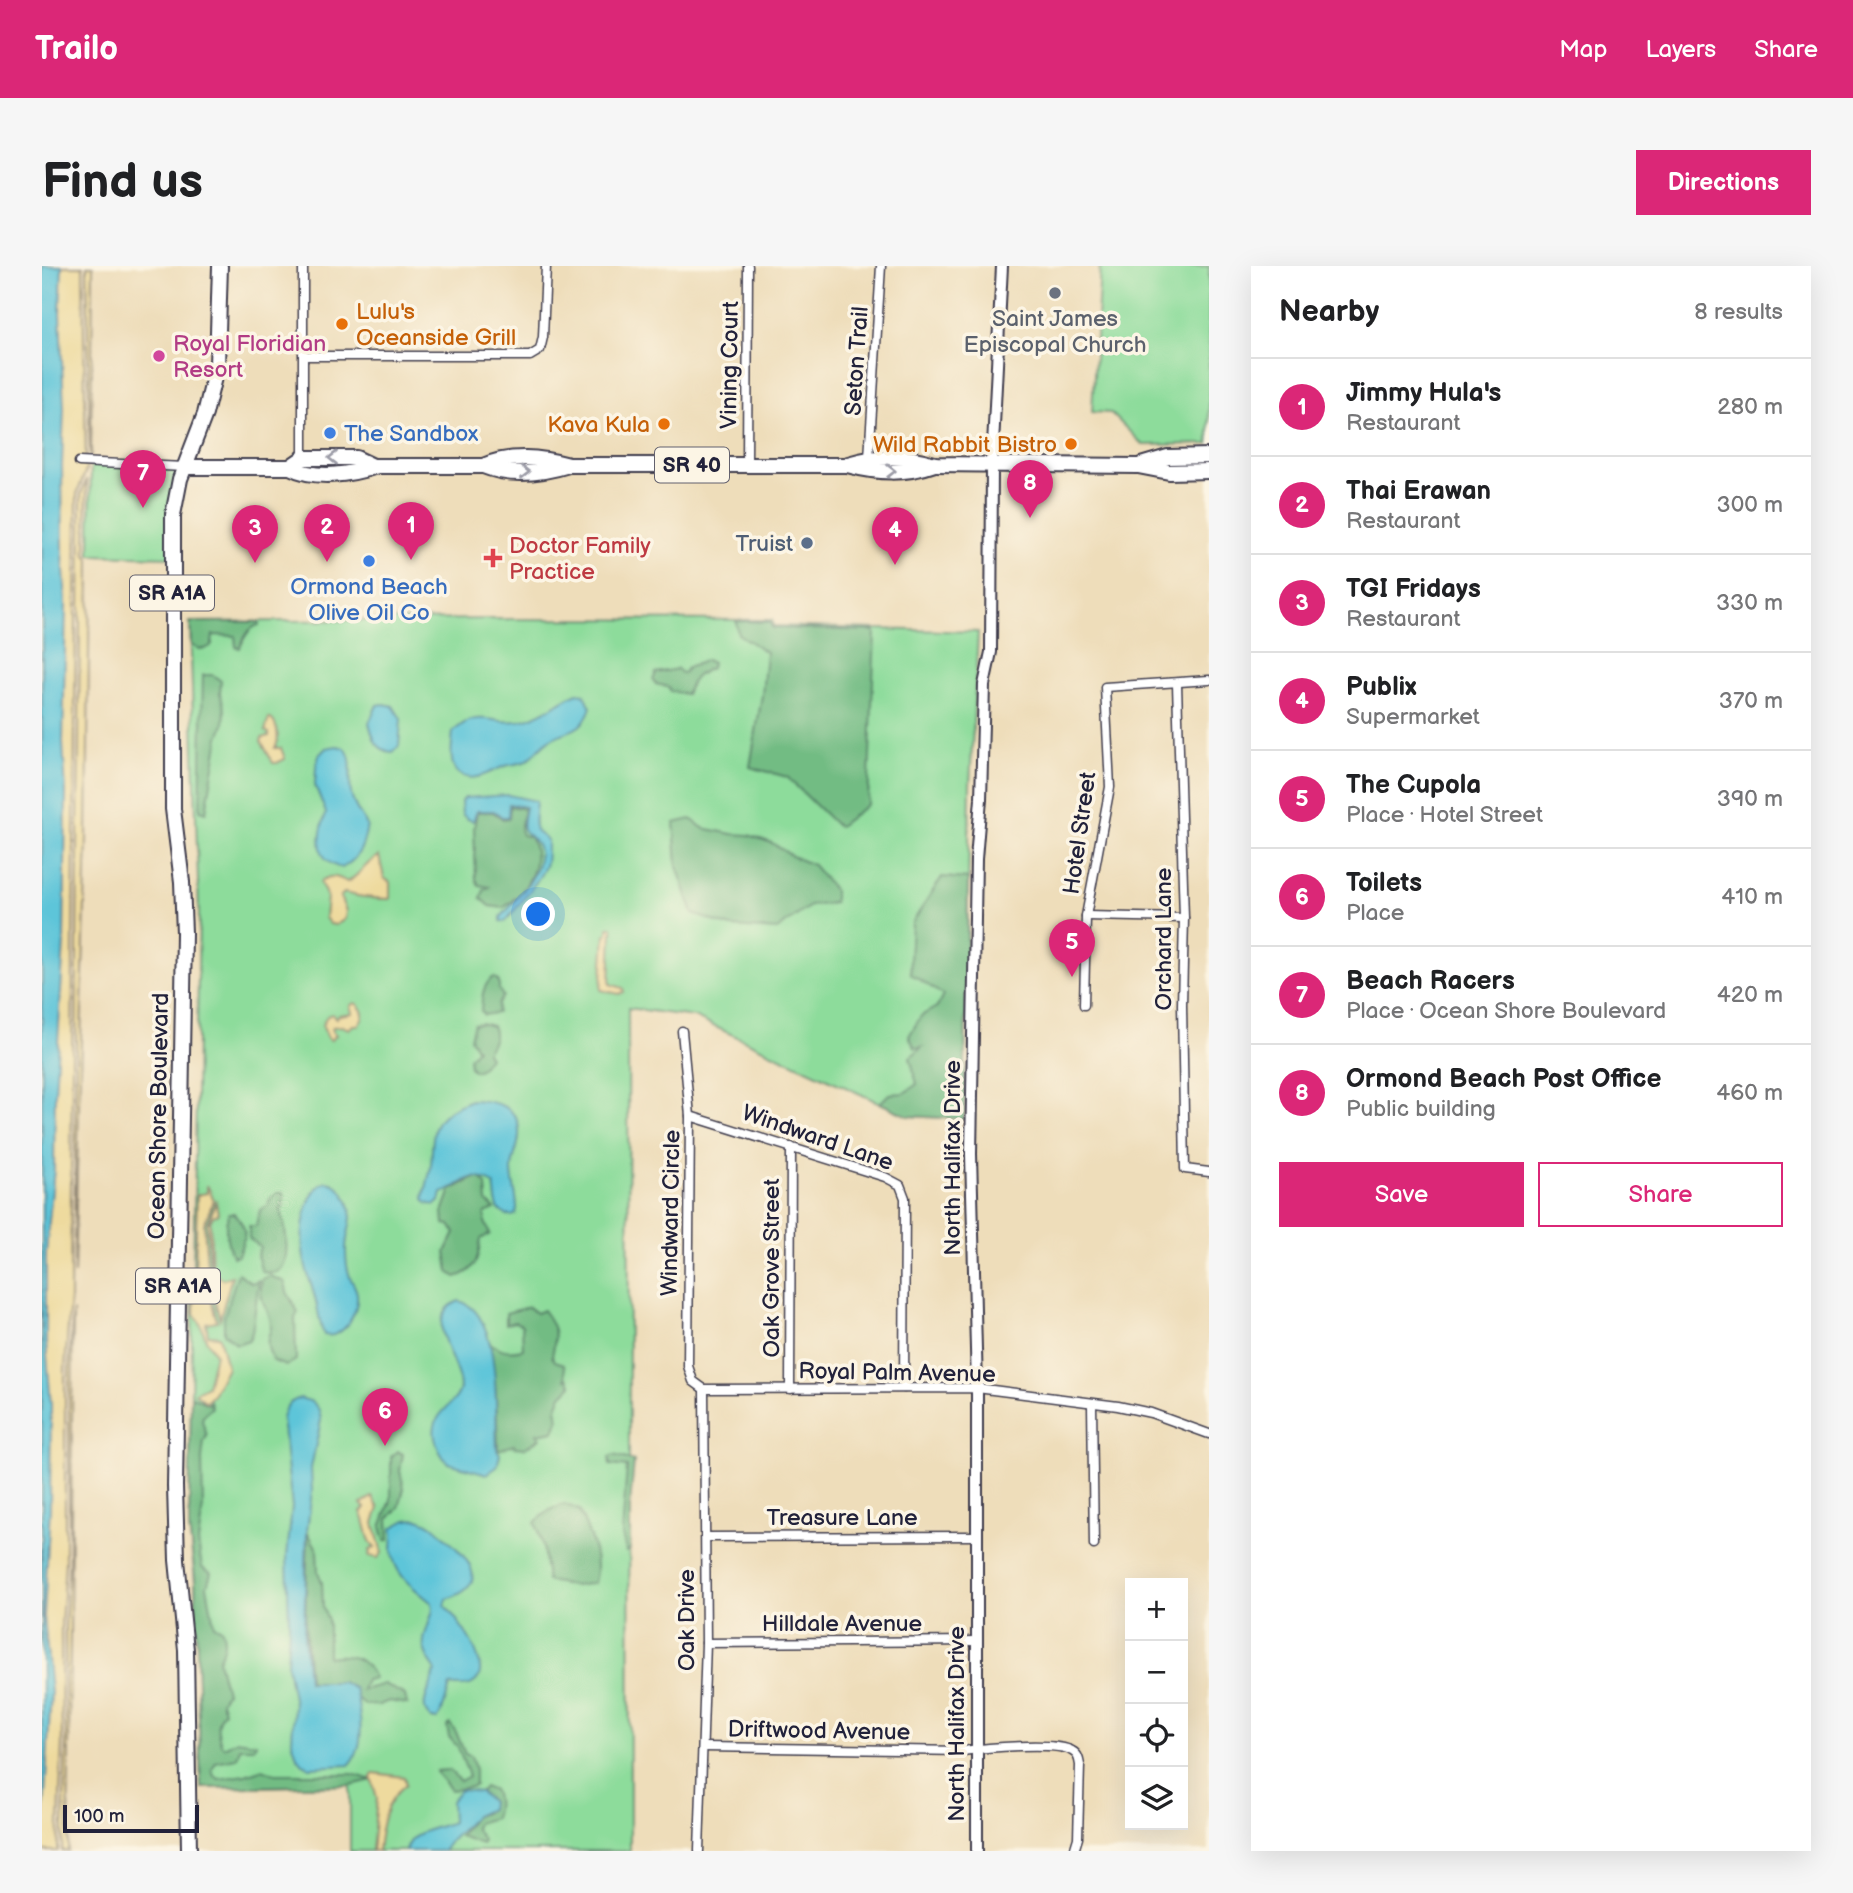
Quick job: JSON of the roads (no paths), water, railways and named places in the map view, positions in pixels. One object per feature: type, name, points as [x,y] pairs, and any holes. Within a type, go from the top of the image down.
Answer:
[{"type":"main road","name":"SR A1A","points":[[184,467],[205,414],[217,365],[220,266]]},
{"type":"main road","name":"SR 40","points":[[1138,466],[1168,457],[1209,456]]},
{"type":"main road","name":"SR 40","points":[[847,465],[869,458],[913,457],[935,464],[1138,466],[1169,472],[1209,471]]},
{"type":"main road","name":"SR 40","points":[[303,458],[356,458],[377,466]]},
{"type":"main road","points":[[290,467],[303,458]]},
{"type":"main road","name":"SR 40","points":[[184,467],[290,467],[303,474],[356,473],[377,466],[483,466],[511,458],[545,458],[569,466],[847,465],[873,471],[914,471],[935,464]]},
{"type":"main road","name":"Ocean Shore Boulevard","points":[[184,467],[173,515],[172,694],[173,808],[182,882],[184,933],[175,1486],[177,1560],[186,1650],[188,1851]]},
{"type":"street","points":[[303,266],[303,458]]},
{"type":"street","points":[[304,356],[530,356],[540,350],[543,337],[546,266]]},
{"type":"street","name":"Vining Court","points":[[747,465],[748,266]]},
{"type":"street","name":"Seton Trail","points":[[869,458],[881,266]]},
{"type":"street","name":"North Halifax Drive","points":[[977,1851],[977,1388],[971,1154],[973,1023],[984,685],[991,652],[992,465],[1002,266]]},
{"type":"street","points":[[79,462],[184,467]]},
{"type":"street","name":"Hotel Street","points":[[1084,1005],[1086,916],[1110,787],[1105,687],[1209,680]]},
{"type":"street","name":"Orchard Lane","points":[[1177,684],[1184,918],[1182,1004],[1185,1169],[1209,1172]]},
{"type":"street","points":[[1086,916],[1184,918]]},
{"type":"street","name":"Windward Circle","points":[[682,1031],[690,1115],[688,1366],[693,1381],[704,1389]]},
{"type":"street","name":"Windward Lane","points":[[690,1115],[886,1177],[900,1185],[905,1198],[904,1388]]},
{"type":"street","name":"Oak Grove Street","points":[[790,1390],[791,1147]]},
{"type":"street","name":"Royal Palm Avenue","points":[[704,1389],[977,1388],[1092,1405],[1118,1406],[1151,1413],[1209,1434]]},
{"type":"street","name":"Oak Drive","points":[[699,1851],[706,1643],[704,1389]]},
{"type":"street","points":[[1092,1405],[1094,1545]]},
{"type":"street","name":"Treasure Lane","points":[[706,1537],[978,1536]]},
{"type":"street","name":"Hilldale Avenue","points":[[706,1643],[978,1641]]},
{"type":"street","name":"Driftwood Avenue","points":[[703,1747],[963,1751],[1058,1747],[1074,1752],[1080,1765],[1078,1838],[1074,1851]]},
{"type":"water","points":[[42,266],[62,266],[60,313],[66,604],[63,743],[66,793],[64,941],[55,1093],[54,1169],[46,1253],[46,1343],[51,1405],[50,1508],[44,1616],[51,1692],[42,1848]]},
{"type":"water","points":[[577,693],[584,694],[591,707],[584,721],[575,729],[547,741],[526,761],[471,778],[456,771],[452,754],[453,732],[463,724],[480,719],[527,719]]},
{"type":"water","points":[[377,705],[393,706],[401,719],[399,746],[393,752],[379,746],[369,723]]},
{"type":"water","points":[[326,748],[345,748],[348,753],[352,797],[367,825],[360,850],[353,860],[342,868],[326,859],[322,853],[320,838],[326,813],[315,785],[319,755]]},
{"type":"water","points":[[508,795],[536,801],[534,822],[538,833],[547,840],[547,849],[546,862],[540,875],[505,922],[501,921],[501,917],[532,878],[539,860],[536,843],[523,829],[525,807],[509,804],[508,817],[502,817],[494,811],[477,811],[473,821],[462,814],[461,801],[465,798]]},
{"type":"water","points":[[471,1100],[500,1105],[514,1114],[518,1122],[518,1143],[512,1170],[517,1208],[516,1214],[512,1216],[499,1209],[494,1184],[485,1179],[467,1179],[442,1193],[440,1201],[435,1205],[424,1199],[437,1124],[448,1111]]},
{"type":"water","points":[[327,1182],[335,1184],[348,1202],[351,1217],[346,1258],[357,1294],[356,1308],[349,1322],[332,1335],[324,1335],[322,1330],[305,1262],[303,1242],[309,1201],[314,1192]]},
{"type":"water","points":[[459,1301],[473,1309],[483,1324],[494,1366],[497,1450],[500,1454],[497,1467],[487,1474],[448,1463],[435,1438],[437,1421],[459,1392],[458,1376],[442,1329],[443,1318],[448,1309]]},
{"type":"water","points":[[300,1398],[313,1402],[319,1410],[321,1420],[311,1468],[312,1491],[307,1531],[304,1635],[308,1682],[342,1682],[355,1689],[361,1729],[355,1758],[349,1765],[310,1767],[297,1757],[292,1741],[294,1704],[287,1666],[287,1556],[292,1507],[282,1418],[288,1405]]},
{"type":"water","points":[[418,1519],[436,1528],[458,1550],[470,1566],[472,1574],[468,1588],[447,1599],[445,1606],[458,1621],[478,1657],[479,1677],[470,1685],[450,1686],[437,1719],[431,1719],[425,1707],[435,1669],[424,1646],[432,1603],[401,1574],[393,1559],[392,1550],[392,1528],[406,1520]]},
{"type":"water","points":[[460,1790],[480,1792],[491,1802],[490,1809],[475,1816],[443,1851],[406,1851],[413,1838],[419,1834],[452,1822],[451,1801]]},
{"type":"place","name":"Saint James Episcopal Church","points":[[1055,293]]},
{"type":"place","name":"Lulu's Oceanside Grill","points":[[342,324]]},
{"type":"place","name":"Royal Floridian Resort","points":[[159,356]]},
{"type":"place","name":"Kava Kula","points":[[664,424]]},
{"type":"place","name":"The Sandbox","points":[[330,433]]},
{"type":"place","name":"Wild Rabbit Bistro","points":[[1071,444]]},
{"type":"place","name":"Beach Racers","points":[[143,508]]},
{"type":"place","name":"Ormond Beach Post Office","points":[[1030,518]]},
{"type":"place","name":"Truist","points":[[807,543]]},
{"type":"place","name":"Doctor Family Practice","points":[[493,558]]},
{"type":"place","name":"Jimmy Hula's","points":[[411,560]]},
{"type":"place","name":"Ormond Beach Olive Oil Co","points":[[369,561]]},
{"type":"place","name":"Thai Erawan","points":[[327,562]]},
{"type":"place","name":"TGI Fridays","points":[[255,563]]},
{"type":"place","name":"Publix","points":[[895,565]]},
{"type":"place","name":"The Cupola","points":[[1072,977]]},
{"type":"place","name":"Toilets","points":[[385,1446]]}]
